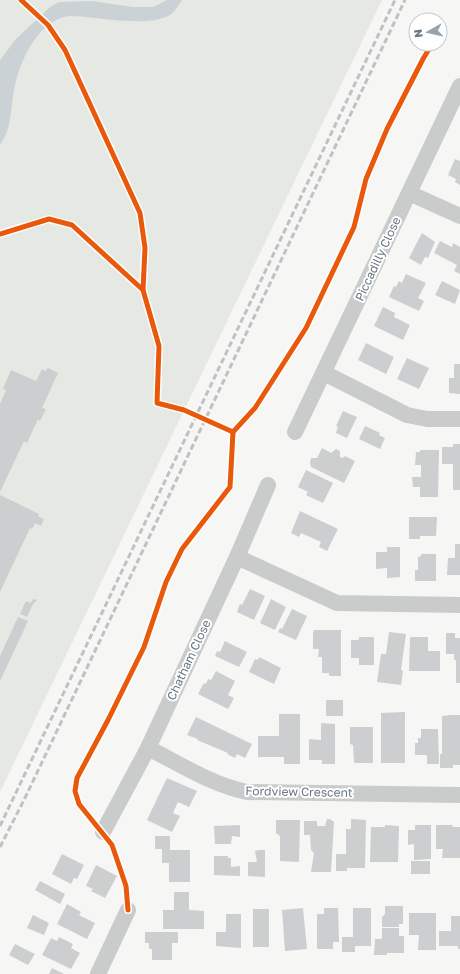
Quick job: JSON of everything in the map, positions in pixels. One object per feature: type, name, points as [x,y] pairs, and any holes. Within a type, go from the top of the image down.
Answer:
[{"type":"street","name":"Piccadilly Close","points":[[295,432],[460,86]]},
{"type":"street","points":[[409,193],[460,216]]},
{"type":"street","points":[[324,373],[407,415],[427,419],[460,419]]},
{"type":"street","name":"Chatham Close","points":[[103,832],[148,748],[237,557],[268,485]]},
{"type":"street","points":[[237,557],[337,603],[460,605]]},
{"type":"street","name":"Fordview Crescent","points":[[148,748],[213,781],[247,792],[460,795]]},
{"type":"street","points":[[100,974],[128,910]]},
{"type":"shaded area","points":[[0,0],[382,0],[0,792]]},
{"type":"shaded area","points":[[167,0],[182,0],[176,9],[168,16],[157,19],[133,21],[69,16],[58,19],[40,32],[27,52],[18,74],[13,93],[9,124],[0,145],[0,60],[16,39],[50,7],[59,2],[92,1],[133,7],[153,7]]},
{"type":"building","points":[[455,159],[460,161],[460,185],[455,182],[456,179],[448,175]]},
{"type":"building","points":[[422,233],[435,242],[428,258],[425,257],[421,265],[409,258]]},
{"type":"building","points":[[440,241],[452,247],[453,243],[460,247],[460,274],[454,271],[457,265],[434,253]]},
{"type":"building","points":[[406,274],[426,283],[418,298],[424,301],[419,311],[389,297],[394,286],[396,287],[399,281],[402,283]]},
{"type":"building","points":[[442,281],[460,290],[455,304],[435,295]]},
{"type":"building","points":[[383,307],[395,313],[394,317],[410,325],[403,340],[374,326]]},
{"type":"building","points":[[366,343],[394,357],[386,374],[358,360]]},
{"type":"building","points":[[407,358],[429,368],[419,389],[397,379]]},
{"type":"building","points":[[454,364],[460,364],[460,394],[449,393],[449,378],[454,378]]},
{"type":"building","points":[[48,368],[58,373],[42,408],[46,409],[40,421],[38,419],[27,443],[24,441],[0,492],[0,404],[6,390],[3,389],[11,370],[36,381],[42,369],[45,371]]},
{"type":"building","points":[[343,411],[357,417],[347,438],[336,433],[338,427],[336,426]]},
{"type":"building","points":[[365,426],[380,433],[379,435],[385,438],[380,449],[359,439]]},
{"type":"building","points":[[453,444],[460,444],[460,490],[453,490],[453,464],[442,464],[442,447],[453,447]]},
{"type":"building","points":[[322,448],[331,453],[336,449],[340,451],[340,457],[343,458],[345,456],[355,461],[344,483],[311,467],[311,458],[317,458]]},
{"type":"building","points":[[420,450],[439,450],[438,497],[420,497],[420,487],[413,487],[412,477],[421,477],[421,465],[415,465],[416,452],[420,452]]},
{"type":"building","points":[[306,470],[333,483],[323,503],[306,495],[308,492],[298,487]]},
{"type":"building","points":[[0,495],[39,514],[38,516],[44,519],[41,526],[35,523],[32,529],[30,528],[0,592]]},
{"type":"building","points":[[300,511],[338,529],[327,551],[319,547],[321,542],[301,533],[299,537],[291,533]]},
{"type":"building","points":[[409,517],[437,517],[436,536],[420,536],[420,539],[409,539]]},
{"type":"building","points":[[455,544],[460,544],[460,575],[447,575],[448,558],[455,558]]},
{"type":"building","points":[[387,547],[400,547],[400,577],[387,578],[387,568],[376,569],[376,552],[387,552]]},
{"type":"building","points":[[421,554],[436,554],[436,581],[415,581],[415,570],[418,570],[418,557],[421,556]]},
{"type":"building","points":[[250,589],[265,596],[254,620],[237,612],[240,604],[242,605]]},
{"type":"building","points":[[34,599],[37,600],[33,604],[27,617],[20,614],[26,601],[30,603]]},
{"type":"building","points":[[271,599],[286,607],[275,630],[260,623]]},
{"type":"building","points":[[292,609],[307,616],[296,640],[278,632],[280,628],[282,629]]},
{"type":"building","points":[[18,617],[28,621],[0,681],[0,656]]},
{"type":"building","points":[[314,630],[341,630],[341,676],[329,676],[329,673],[322,673],[322,657],[318,657],[319,649],[313,649]]},
{"type":"building","points":[[389,632],[406,634],[401,670],[403,671],[401,685],[377,682],[381,654],[386,654]]},
{"type":"building","points":[[446,633],[455,633],[455,638],[460,638],[460,683],[456,683],[456,660],[454,660],[454,654],[446,654]]},
{"type":"building","points":[[359,637],[374,637],[374,665],[359,665],[359,658],[351,658],[351,640],[359,640]]},
{"type":"building","points":[[410,637],[428,637],[428,651],[440,651],[440,671],[409,671]]},
{"type":"building","points":[[225,641],[247,652],[239,667],[215,656],[217,651],[220,652]]},
{"type":"building","points":[[259,657],[281,668],[274,684],[249,672],[255,659],[258,660]]},
{"type":"building","points":[[216,671],[235,681],[228,695],[234,698],[228,709],[198,694],[204,683],[206,684],[208,679],[211,680]]},
{"type":"building","points":[[326,700],[343,700],[343,716],[326,716]]},
{"type":"building","points":[[405,712],[405,763],[381,763],[381,713]]},
{"type":"building","points":[[279,714],[300,714],[300,764],[284,764],[284,757],[258,757],[258,736],[279,736]]},
{"type":"building","points":[[460,715],[460,765],[453,765],[453,768],[440,768],[440,754],[442,754],[442,716]]},
{"type":"building","points":[[196,717],[252,744],[245,758],[237,754],[235,758],[227,754],[228,753],[187,735]]},
{"type":"building","points":[[321,723],[335,724],[335,764],[322,764],[322,760],[309,760],[309,739],[321,740]]},
{"type":"building","points":[[350,727],[373,727],[373,763],[354,763],[353,745],[350,744]]},
{"type":"building","points":[[421,729],[438,729],[439,764],[427,764],[427,755],[415,755],[415,743],[418,743],[418,738],[421,738]]},
{"type":"building","points":[[167,778],[197,791],[189,807],[178,802],[173,813],[180,816],[172,832],[147,820]]},
{"type":"building","points":[[327,819],[334,822],[331,872],[311,872],[314,853],[311,850],[310,835],[304,835],[304,821],[317,821],[317,826],[325,826]]},
{"type":"building","points":[[351,819],[366,820],[365,868],[347,868],[347,871],[336,871],[336,854],[346,854],[346,829],[351,829]]},
{"type":"building","points":[[276,820],[300,820],[299,862],[280,861],[280,836],[276,833]]},
{"type":"building","points":[[240,825],[240,837],[232,836],[231,844],[215,844],[214,826]]},
{"type":"building","points":[[385,825],[399,826],[398,862],[370,862],[371,827],[385,827]]},
{"type":"building","points":[[415,825],[431,825],[431,859],[414,860],[414,844],[408,845],[408,830],[415,830]]},
{"type":"building","points":[[436,825],[453,825],[452,827],[460,827],[460,858],[442,858],[443,849],[436,849]]},
{"type":"building","points":[[155,836],[170,836],[170,850],[190,850],[190,882],[169,882],[169,863],[162,863],[162,849],[155,849]]},
{"type":"building","points":[[265,850],[265,877],[248,876],[248,862],[257,862],[255,851]]},
{"type":"building","points":[[62,854],[84,865],[77,879],[74,878],[71,884],[52,874]]},
{"type":"building","points":[[214,856],[228,856],[228,858],[231,858],[231,867],[240,866],[240,876],[214,875]]},
{"type":"building","points":[[411,861],[430,861],[430,874],[411,874]]},
{"type":"building","points":[[96,865],[117,876],[105,898],[91,891],[93,889],[86,886]]},
{"type":"building","points":[[40,881],[65,894],[60,904],[35,890]]},
{"type":"building","points":[[174,892],[189,892],[189,910],[204,911],[204,929],[163,929],[163,910],[174,910]]},
{"type":"building","points":[[67,904],[81,912],[79,915],[95,923],[87,939],[57,924]]},
{"type":"building","points":[[385,906],[403,906],[403,924],[399,924],[399,927],[382,927],[382,917],[385,914]]},
{"type":"building","points":[[303,908],[307,949],[285,951],[282,910]]},
{"type":"building","points":[[324,908],[338,908],[339,942],[333,942],[333,949],[317,949],[317,914],[324,914]]},
{"type":"building","points":[[353,908],[371,908],[371,946],[355,946],[355,952],[342,952],[342,937],[353,937]]},
{"type":"building","points":[[253,909],[269,909],[269,947],[253,947]]},
{"type":"building","points":[[409,913],[436,913],[436,950],[418,950],[419,935],[409,935]]},
{"type":"building","points":[[226,914],[241,914],[241,948],[216,946],[216,932],[226,932]]},
{"type":"building","points":[[33,915],[49,923],[44,935],[27,928]]},
{"type":"building","points":[[451,916],[460,916],[460,949],[458,949],[458,946],[439,946],[439,931],[451,931]]},
{"type":"building","points":[[382,928],[399,928],[399,936],[404,936],[404,953],[374,955],[375,939],[382,939]]},
{"type":"building","points":[[145,932],[178,932],[178,943],[172,943],[172,960],[152,960],[152,949],[149,949],[149,943],[145,943]]},
{"type":"building","points":[[59,937],[73,944],[71,948],[80,953],[71,969],[42,955],[51,938],[57,941]]},
{"type":"building","points":[[15,944],[35,954],[28,965],[9,955]]},
{"type":"building","points":[[52,968],[64,974],[49,974]]},
{"type":"railway","points":[[0,826],[395,0]]},
{"type":"railway","points":[[0,847],[24,800],[405,0]]},
{"type":"cycle path","points":[[21,0],[48,25],[65,50],[140,213],[145,248],[143,290]]},
{"type":"cycle path","points":[[128,910],[126,886],[112,845],[79,804],[75,791],[77,778],[144,647],[166,582],[182,549],[230,487],[233,432],[255,408],[306,328],[354,227],[366,179],[387,129],[427,52]]},
{"type":"cycle path","points":[[0,234],[49,219],[72,225],[143,290],[159,346],[157,403],[184,410],[233,432]]}]
